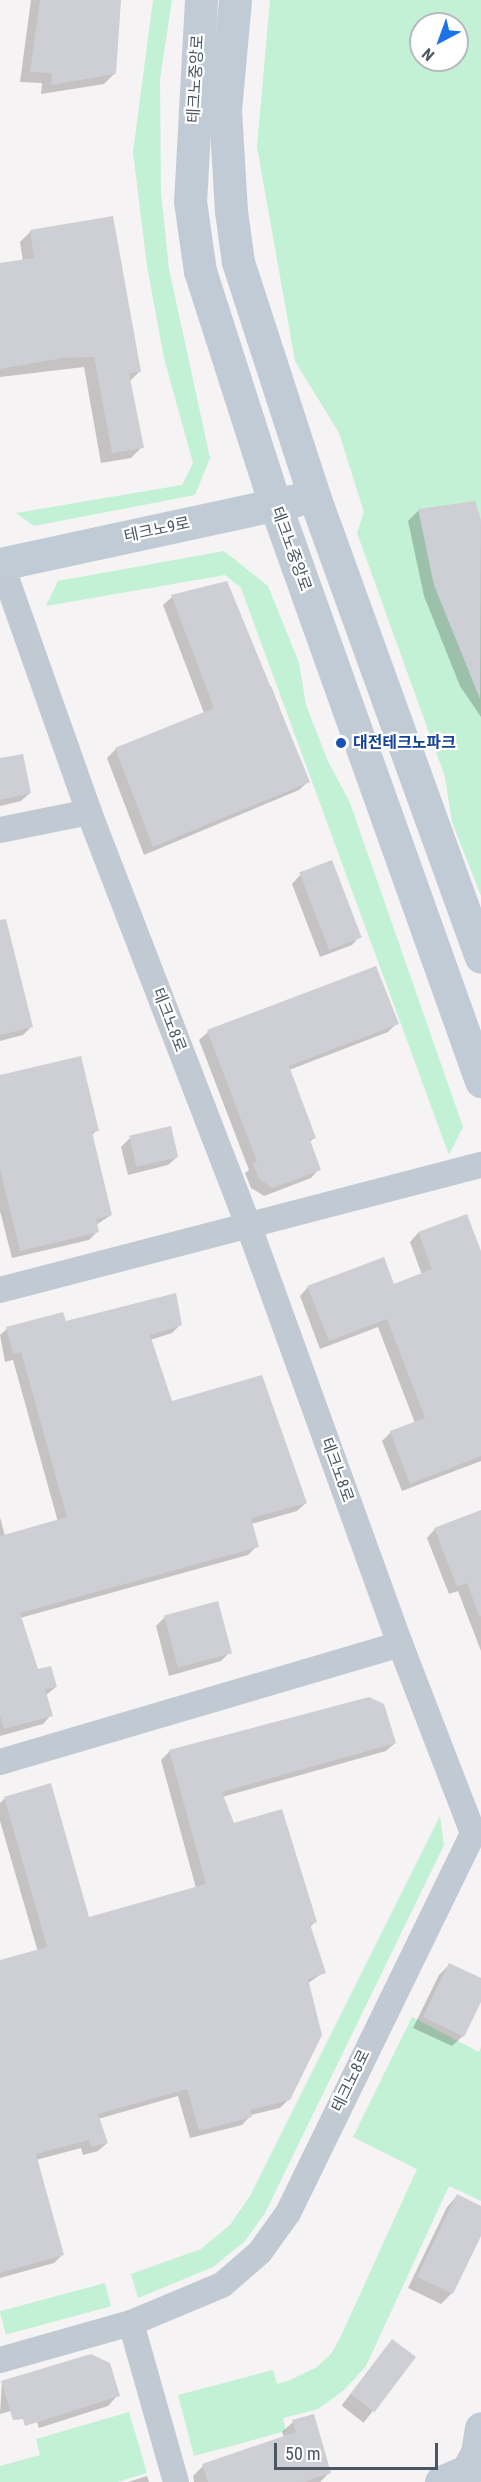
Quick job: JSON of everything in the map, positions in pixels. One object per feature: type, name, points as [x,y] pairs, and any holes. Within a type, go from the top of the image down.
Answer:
[{"type":"main road","name":"테크노중앙로","points":[[201,0],[190,201],[200,272],[275,504],[481,1081]]},
{"type":"main road","name":"테크노중앙로","points":[[235,0],[225,110],[237,252],[314,496],[481,957]]},
{"type":"main road","name":"테크노9로","points":[[0,564],[314,496]]},
{"type":"main road","points":[[441,2482],[467,2471],[477,2452],[481,2428]]},
{"type":"street","name":"테크노8로","points":[[0,564],[89,812],[249,1227],[400,1644],[477,1832],[288,2213],[260,2252],[222,2285],[131,2323],[0,2360]]},
{"type":"street","points":[[0,830],[89,812]]},
{"type":"street","points":[[0,1290],[249,1227],[481,1164]]},
{"type":"street","points":[[0,1762],[400,1644]]},
{"type":"street","points":[[131,2323],[176,2482]]},
{"type":"green space","points":[[153,0],[172,0],[160,79],[161,192],[169,269],[210,458],[195,495],[34,526],[16,513],[182,485],[193,463],[164,358],[147,266],[133,152]]},
{"type":"green space","points":[[270,0],[481,0],[481,896],[452,822],[445,777],[357,533],[364,512],[339,433],[295,361],[257,147]]},
{"type":"green space","points":[[224,551],[268,586],[299,663],[306,705],[327,759],[350,803],[463,1127],[449,1155],[241,588],[225,575],[46,606],[58,581]]},
{"type":"green space","points":[[440,1816],[444,1845],[265,2213],[245,2241],[213,2267],[138,2298],[131,2274],[201,2249],[230,2225],[250,2196]]},
{"type":"green space","points":[[412,2017],[479,2052],[481,2047],[481,2201],[449,2186],[366,2366],[344,2390],[318,2409],[283,2418],[286,2431],[194,2456],[178,2395],[273,2370],[277,2384],[290,2380],[317,2367],[331,2354],[341,2336],[417,2169],[353,2137]]},
{"type":"green space","points":[[105,2283],[111,2306],[6,2334],[0,2311]]},
{"type":"green space","points":[[129,2412],[147,2473],[118,2482],[0,2482],[0,2466],[40,2455],[36,2439]]},
{"type":"building","points":[[40,0],[121,0],[116,74],[51,85],[52,73],[30,72]]},
{"type":"building","points":[[113,216],[141,372],[129,373],[144,448],[112,453],[94,357],[63,358],[0,369],[0,263],[34,258],[30,230]]},
{"type":"building","points":[[475,501],[481,520],[480,699],[434,585],[418,509]]},
{"type":"building","points":[[227,581],[310,782],[153,847],[115,748],[214,708],[171,595]]},
{"type":"building","points":[[23,754],[31,793],[0,800],[0,758]]},
{"type":"building","points":[[332,860],[362,937],[329,950],[299,873]]},
{"type":"building","points":[[6,919],[33,1027],[0,1035],[0,920]]},
{"type":"building","points":[[376,966],[399,1024],[289,1066],[316,1138],[310,1140],[321,1170],[273,1188],[259,1179],[253,1163],[257,1162],[207,1030]]},
{"type":"building","points":[[81,1056],[99,1131],[92,1132],[112,1215],[96,1219],[99,1232],[20,1251],[0,1169],[0,1075]]},
{"type":"building","points":[[171,1126],[178,1157],[136,1167],[129,1136]]},
{"type":"building","points":[[467,1214],[481,1251],[481,1456],[410,1484],[390,1431],[425,1418],[387,1319],[329,1341],[307,1286],[384,1257],[394,1284],[432,1269],[418,1232]]},
{"type":"building","points":[[176,1293],[182,1325],[150,1335],[172,1401],[262,1375],[307,1503],[251,1518],[259,1547],[20,1613],[38,1669],[51,1666],[57,1687],[45,1689],[53,1716],[4,1729],[0,1715],[0,1536],[67,1517],[21,1352],[13,1354],[6,1327],[63,1312],[66,1321]]},
{"type":"building","points":[[481,1510],[481,1616],[479,1616],[467,1583],[457,1587],[434,1528]]},
{"type":"building","points":[[218,1601],[232,1653],[178,1668],[164,1615]]},
{"type":"building","points":[[369,1697],[384,1704],[396,1743],[222,1792],[234,1823],[282,1809],[317,1922],[310,1924],[326,1973],[308,1979],[322,2035],[290,2100],[250,2110],[252,2117],[199,2131],[187,2089],[98,2114],[108,2143],[91,2147],[89,2140],[36,2154],[64,2255],[0,2273],[0,1960],[47,1947],[4,1797],[51,1783],[89,1917],[206,1884],[169,1750]]},
{"type":"building","points":[[449,1963],[481,1978],[481,2002],[464,2037],[423,2017]]},
{"type":"building","points":[[457,2194],[481,2206],[481,2236],[453,2294],[417,2277]]},
{"type":"building","points":[[392,2339],[416,2357],[374,2412],[350,2394]]},
{"type":"building","points":[[91,2354],[110,2363],[120,2396],[25,2426],[23,2419],[13,2420],[1,2381]]},
{"type":"building","points":[[314,2414],[331,2473],[303,2482],[208,2482],[202,2464],[296,2432],[292,2420]]},
{"type":"place","name":"대전테크노파크","points":[[341,743]]}]
